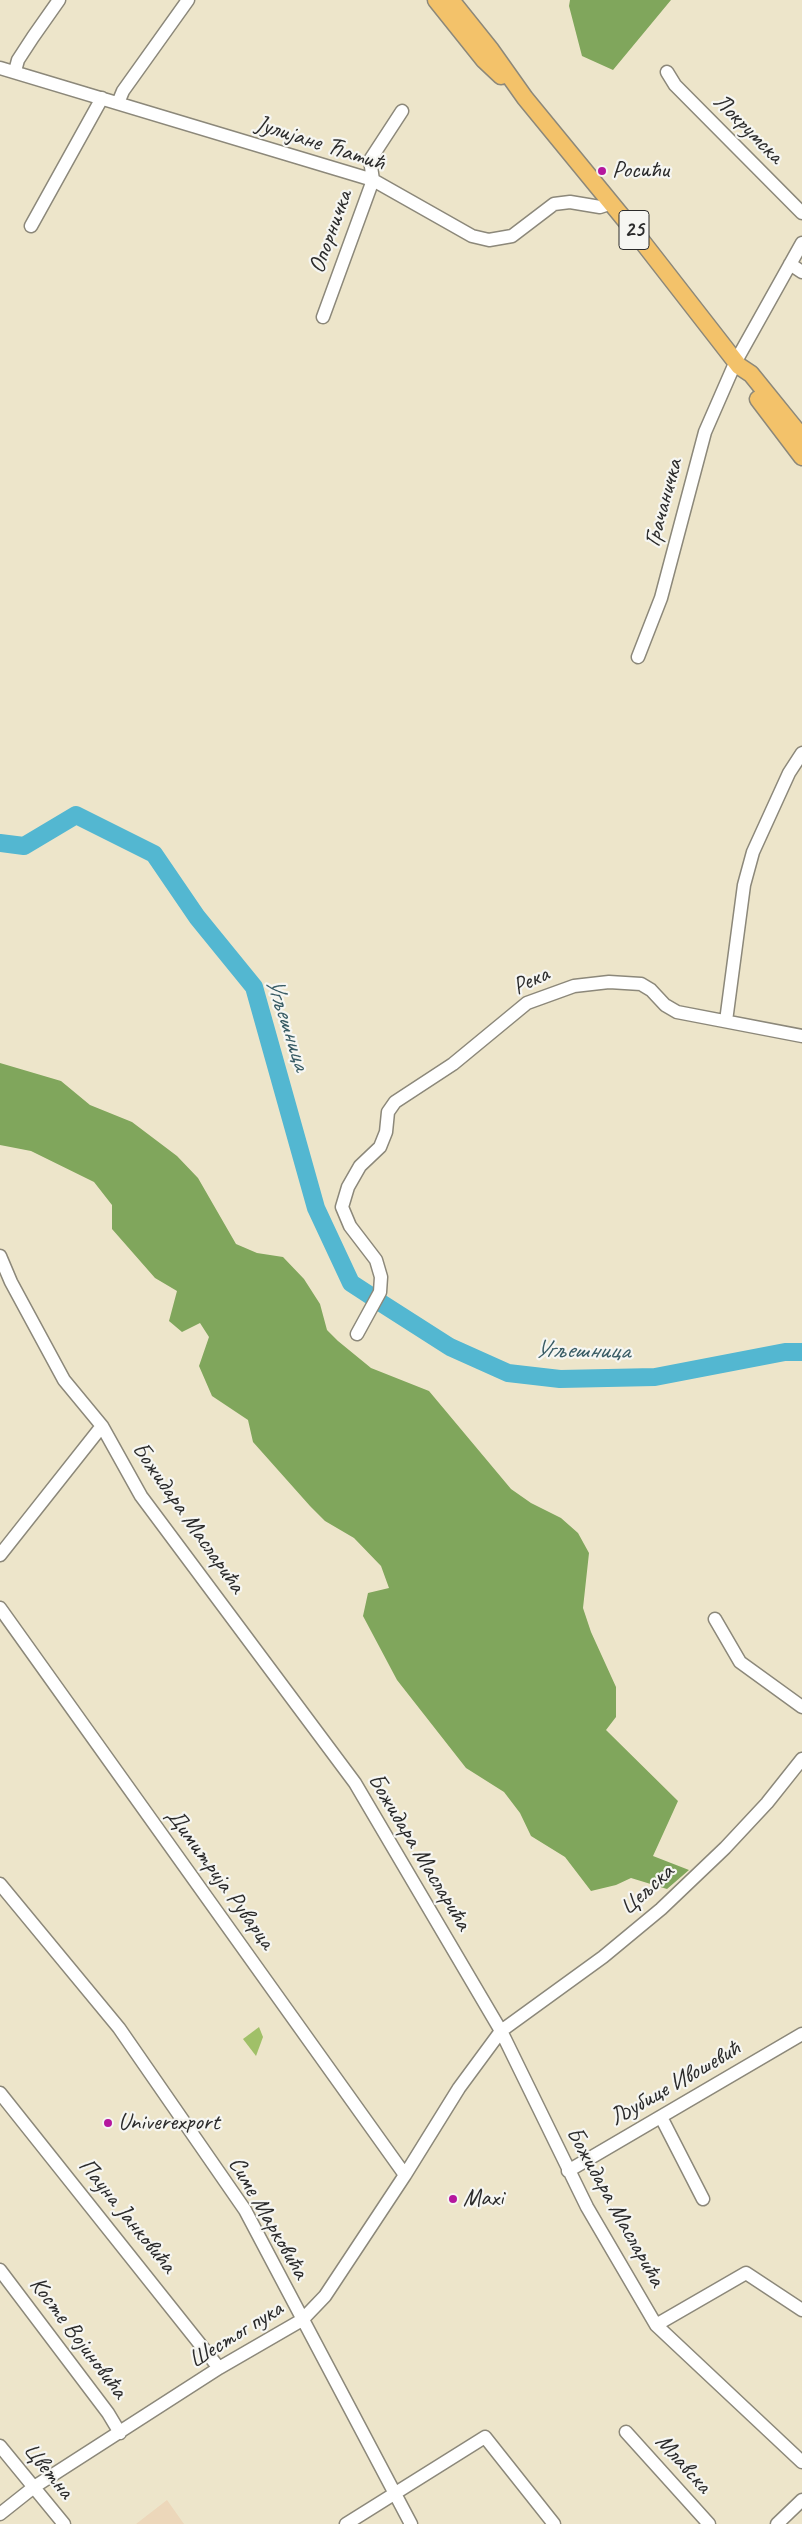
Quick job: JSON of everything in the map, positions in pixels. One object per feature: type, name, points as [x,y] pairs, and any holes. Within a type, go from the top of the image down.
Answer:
[{"type":"main road","name":"25","points":[[436,0],[484,60],[525,98]]},
{"type":"main road","name":"25","points":[[451,0],[491,50],[525,98],[612,203],[737,364],[751,374],[802,436]]},
{"type":"main road","name":"25","points":[[737,364],[742,378],[802,457]]},
{"type":"street","points":[[15,72],[18,60],[60,0]]},
{"type":"street","points":[[118,103],[123,91],[188,0]]},
{"type":"street","name":"Јулијане Ћатић","points":[[0,68],[373,180],[472,236],[489,240],[512,236],[554,204],[570,202],[600,207],[612,203]]},
{"type":"street","name":"Локрумска","points":[[667,72],[675,85],[802,213]]},
{"type":"street","points":[[31,226],[102,98]]},
{"type":"street","name":"Опорничка","points":[[323,317],[373,180],[370,160],[402,112]]},
{"type":"street","name":"Грачаничка","points":[[638,657],[661,598],[705,432],[737,364],[802,243]]},
{"type":"street","points":[[790,264],[802,272]]},
{"type":"street","points":[[726,1021],[744,885],[753,852],[789,773],[802,753]]},
{"type":"street","name":"Река","points":[[357,1334],[380,1292],[381,1277],[376,1260],[350,1226],[342,1207],[348,1187],[360,1166],[380,1147],[386,1132],[388,1112],[395,1102],[453,1064],[527,1003],[574,986],[609,982],[641,984],[651,990],[665,1005],[677,1012],[757,1029],[802,1036]]},
{"type":"street","name":"Божидара Масларића","points":[[0,1256],[11,1282],[64,1380],[102,1426],[141,1496],[355,1783],[502,2031],[568,2171],[656,2325],[802,2462]]},
{"type":"street","points":[[0,1554],[102,1426]]},
{"type":"street","name":"Димитрија Руварца","points":[[0,1608],[405,2175]]},
{"type":"street","points":[[715,1619],[740,1662],[802,1708]]},
{"type":"street","name":"Цељска","points":[[502,2031],[603,1957],[661,1908],[725,1848],[767,1803],[802,1759]]},
{"type":"street","name":"Симе Марковића","points":[[0,1884],[119,2028],[245,2210],[411,2524]]},
{"type":"street","name":"Шестог пука","points":[[0,2514],[34,2487],[219,2368],[302,2320],[325,2296],[405,2175],[459,2088],[502,2031]]},
{"type":"street","name":"Љубице Ивошевић","points":[[568,2171],[802,2034]]},
{"type":"street","name":"Пауна Јанковића","points":[[0,2093],[202,2344],[219,2368]]},
{"type":"street","points":[[661,2117],[703,2199]]},
{"type":"street","name":"Косте Војиновића","points":[[0,2270],[108,2413],[120,2433]]},
{"type":"street","points":[[656,2325],[746,2273],[802,2310]]},
{"type":"street","name":"Млавска","points":[[626,2432],[709,2524]]},
{"type":"street","points":[[346,2524],[484,2437],[554,2524]]},
{"type":"street","name":"Цветна","points":[[0,2446],[64,2524]]},
{"type":"street","points":[[777,2524],[802,2500]]},
{"type":"shaded area","points":[[167,2500],[184,2524],[136,2524]]},
{"type":"green space","points":[[570,0],[671,0],[613,70],[582,56],[569,6]]},
{"type":"green space","points":[[0,1063],[61,1081],[90,1105],[132,1122],[177,1156],[198,1178],[236,1244],[257,1253],[283,1257],[304,1279],[320,1304],[327,1330],[338,1341],[371,1368],[429,1391],[511,1489],[531,1503],[561,1518],[578,1533],[589,1553],[583,1608],[591,1632],[616,1687],[616,1717],[606,1730],[678,1801],[653,1856],[689,1870],[667,1889],[631,1878],[616,1885],[591,1891],[565,1857],[531,1836],[520,1813],[504,1792],[466,1768],[397,1680],[363,1616],[368,1593],[389,1588],[381,1566],[354,1538],[325,1521],[310,1506],[253,1442],[248,1420],[212,1396],[199,1366],[209,1337],[200,1323],[182,1332],[169,1321],[177,1291],[155,1278],[112,1229],[112,1205],[94,1182],[31,1151],[0,1145]]},
{"type":"green space","points":[[259,2027],[263,2037],[256,2056],[243,2039]]},
{"type":"waterway","name":"Угљешница","points":[[0,843],[24,846],[76,815],[154,854],[197,917],[254,987],[316,1208],[351,1283],[374,1298]]},
{"type":"waterway","name":"Угљешница","points":[[378,1301],[450,1347],[508,1373],[560,1379],[655,1377],[785,1352],[802,1352]]},
{"type":"place","name":"Росићи","points":[[602,171]]},
{"type":"place","name":"Univerexport","points":[[108,2123]]},
{"type":"place","name":"Maxi","points":[[453,2199]]}]
